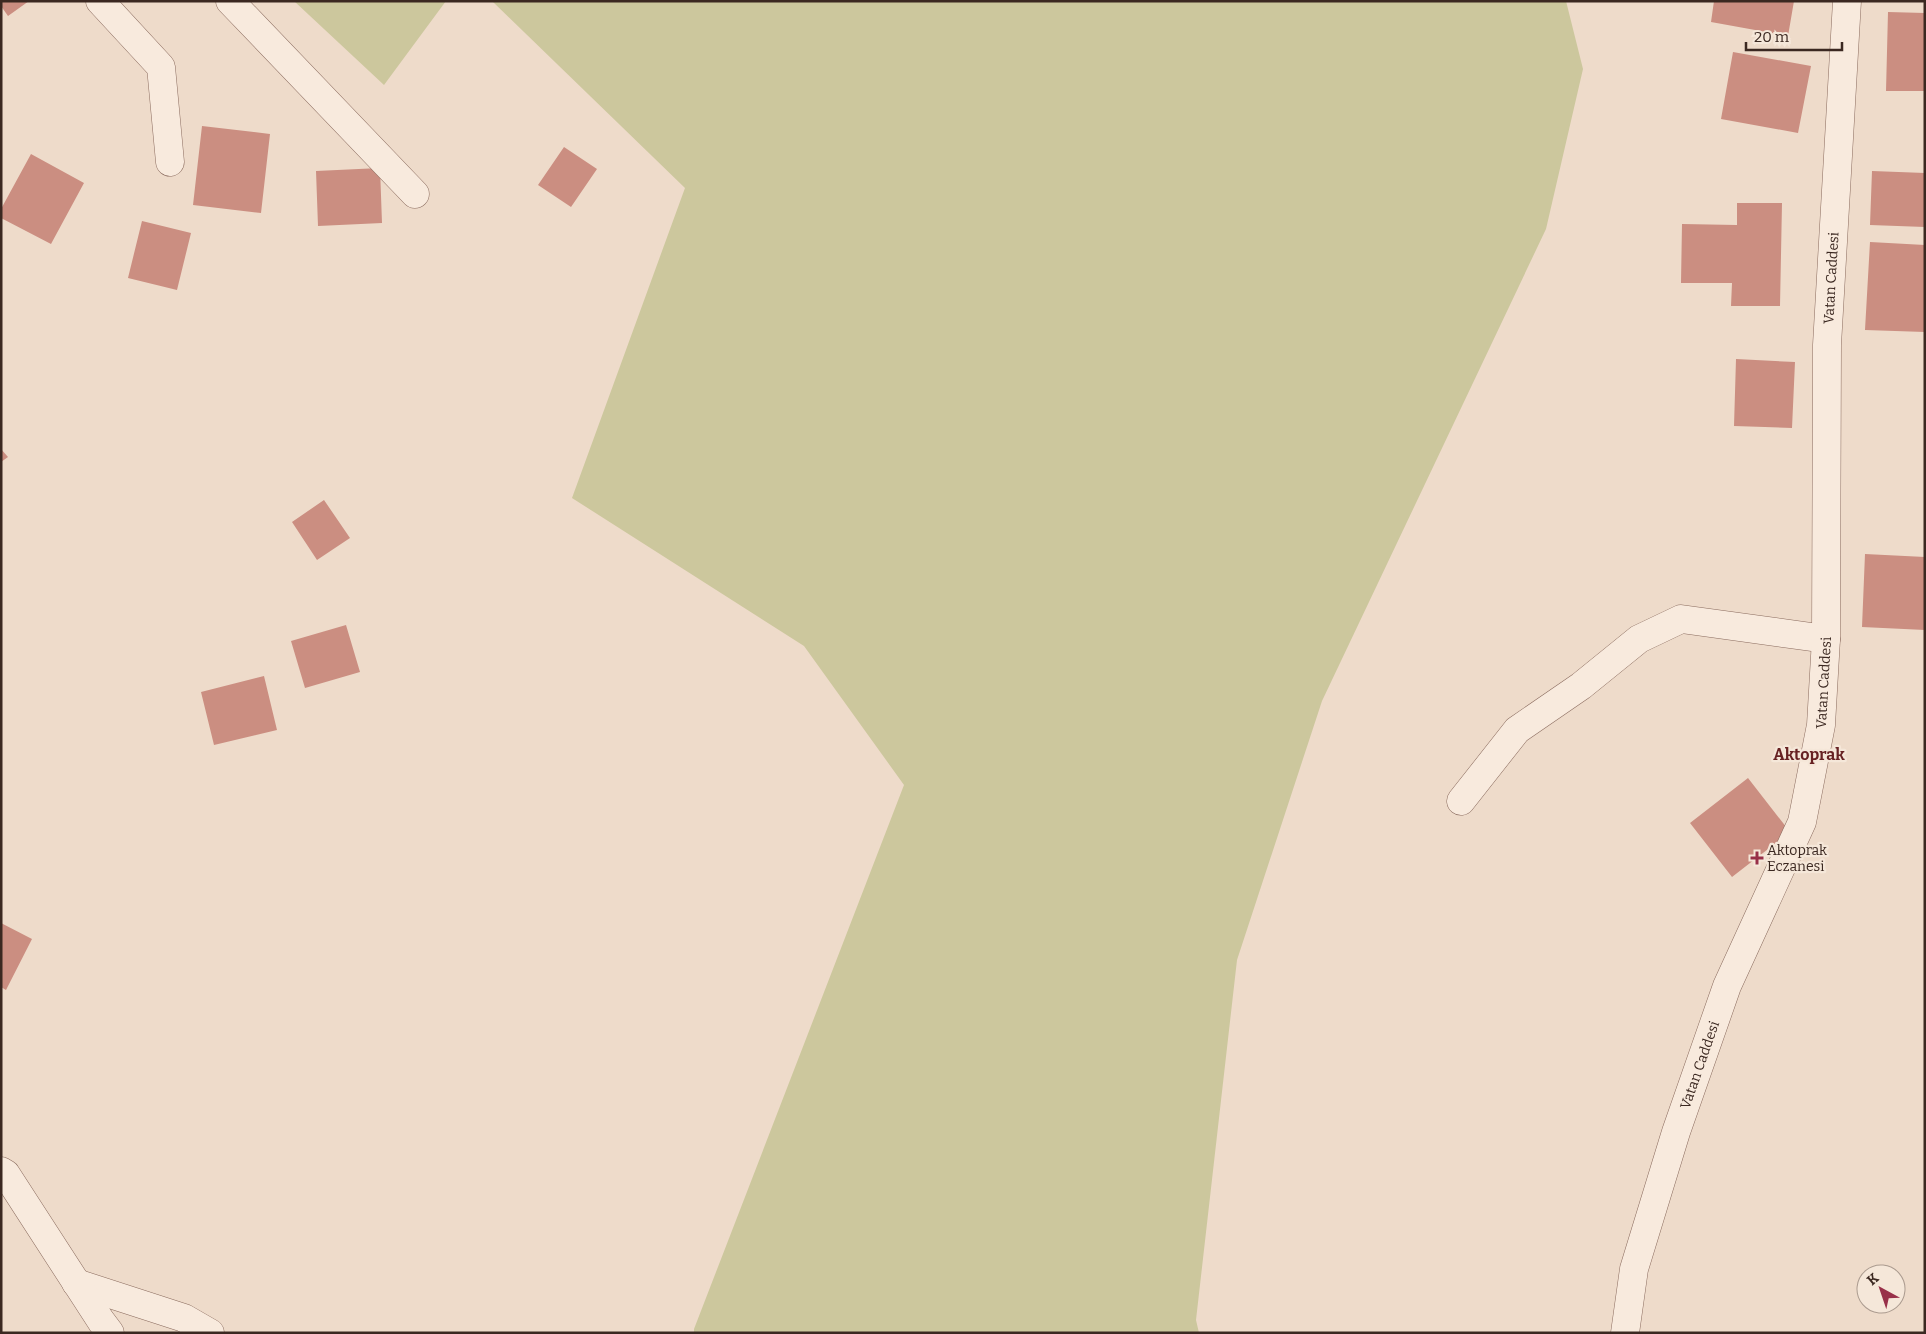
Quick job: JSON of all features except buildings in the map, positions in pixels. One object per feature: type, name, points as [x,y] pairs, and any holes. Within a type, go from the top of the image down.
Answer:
[{"type":"street","points":[[100,1],[161,67],[170,162]]},
{"type":"street","points":[[230,1],[415,194]]},
{"type":"street","name":"Vatan Caddesi","points":[[1625,1333],[1634,1269],[1679,1122],[1727,986],[1802,822],[1821,725],[1826,639],[1827,345],[1847,1]]},
{"type":"street","points":[[1461,801],[1517,730],[1581,686],[1639,639],[1682,619],[1826,639]]},
{"type":"street","points":[[1,1171],[6,1174],[76,1284],[110,1333]]},
{"type":"street","points":[[76,1284],[184,1318],[210,1333]]},
{"type":"shaded area","points":[[294,1],[446,1],[384,85]]},
{"type":"shaded area","points":[[492,1],[1566,1],[1583,69],[1546,229],[1322,701],[1237,960],[1196,1320],[1199,1333],[694,1333],[904,785],[804,646],[572,498],[685,188]]},
{"type":"place","name":"Aktoprak Eczanesi","points":[[1757,858]]},
{"type":"district","name":"Aktoprak","points":[[1809,754]]}]
